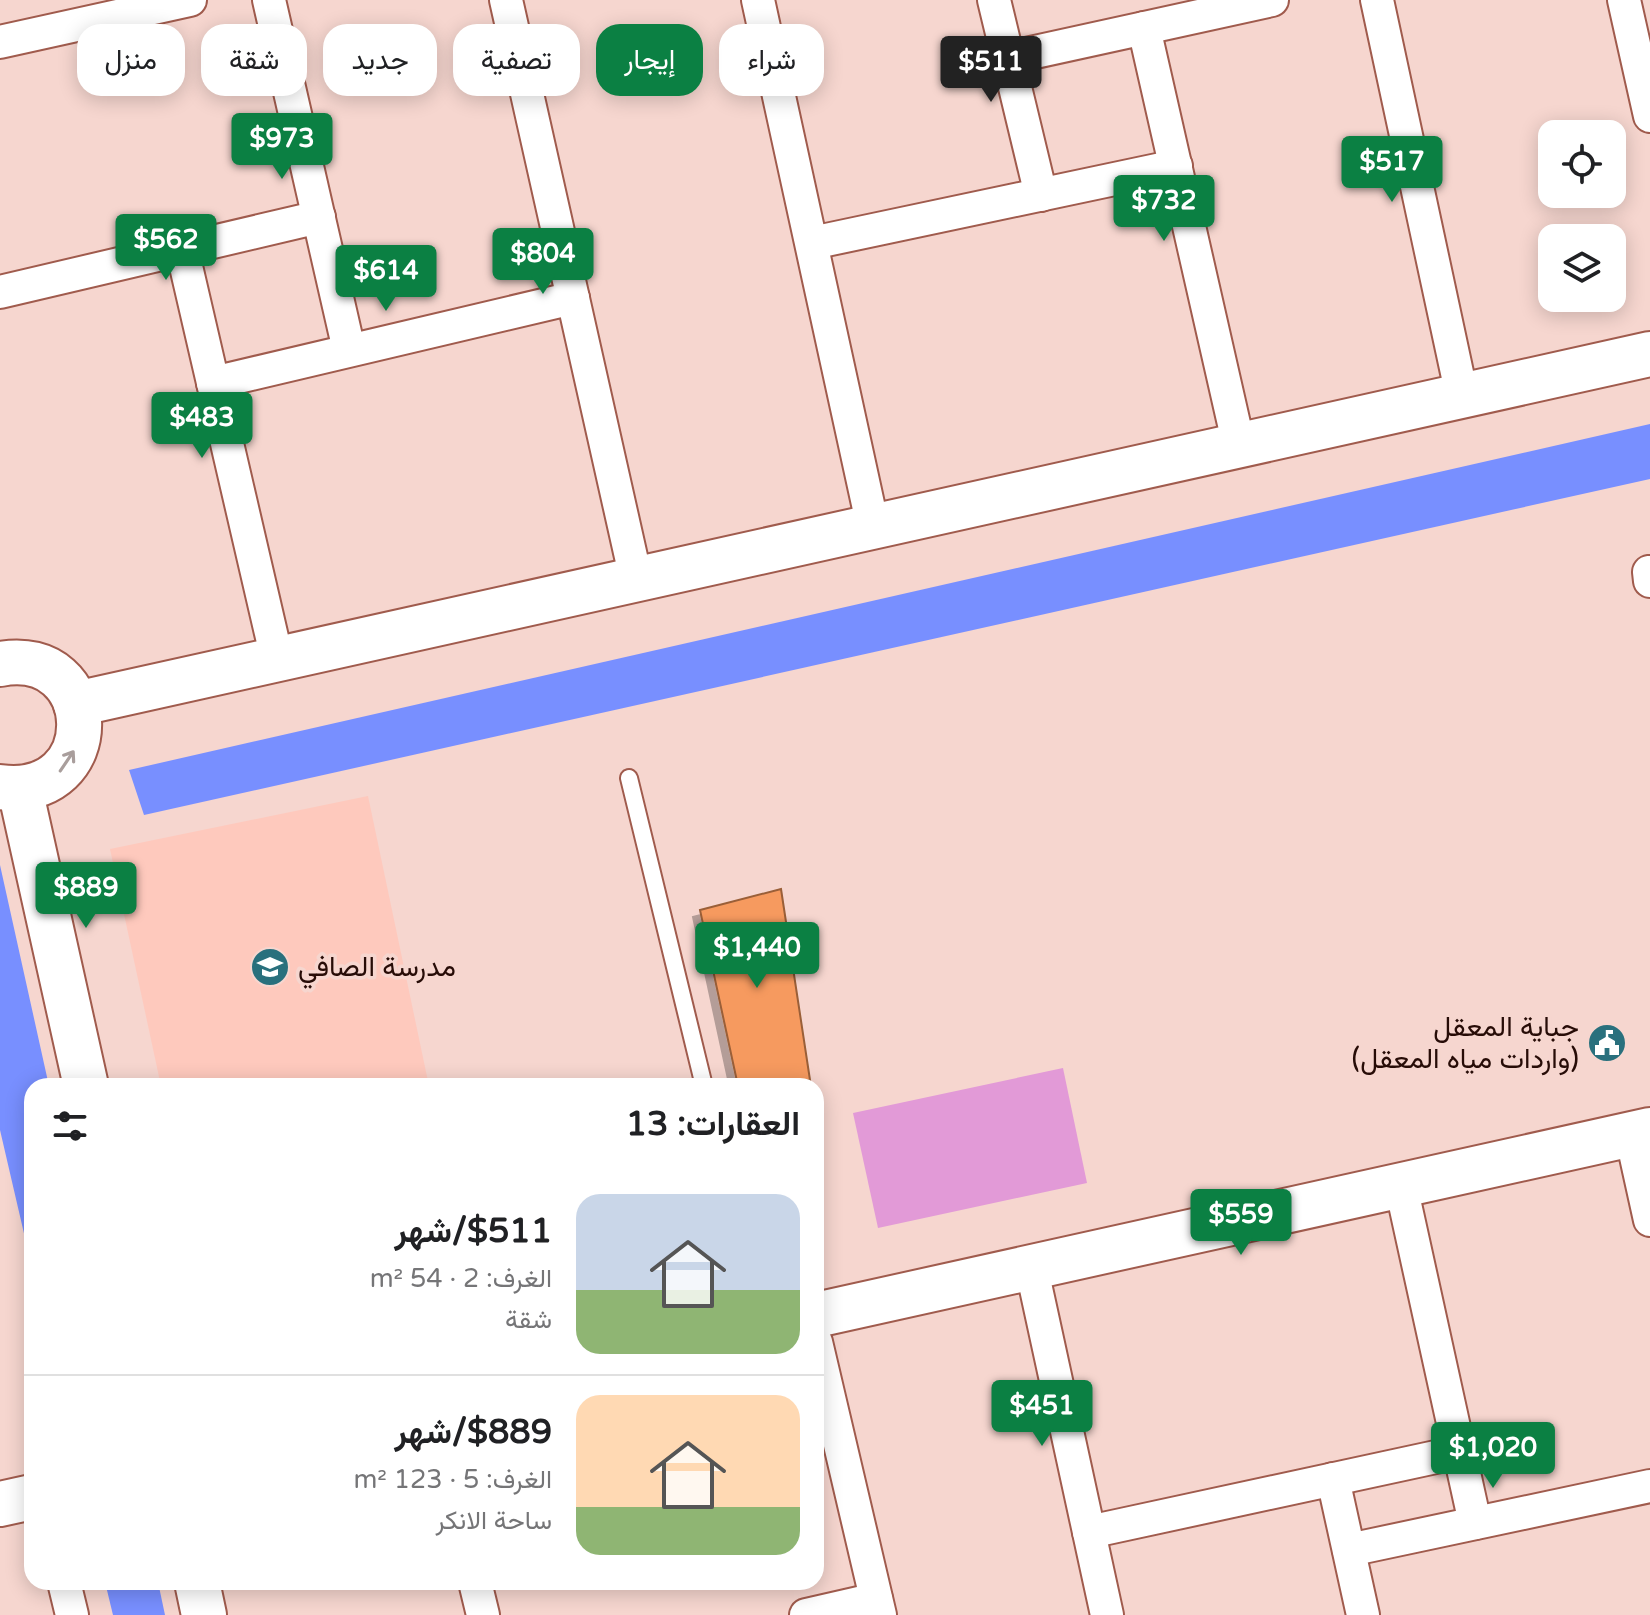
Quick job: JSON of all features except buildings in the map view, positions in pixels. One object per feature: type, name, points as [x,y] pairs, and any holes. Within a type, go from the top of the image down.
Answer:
[{"type":"street","points":[[0,42],[190,0]]},
{"type":"street","points":[[269,0],[349,350]]},
{"type":"street","points":[[506,0],[636,579]]},
{"type":"street","points":[[758,0],[873,527]]},
{"type":"street","points":[[994,0],[1041,195]]},
{"type":"street","points":[[1008,58],[1272,0]]},
{"type":"street","points":[[1377,0],[1462,396]]},
{"type":"street","points":[[1624,0],[1644,57],[1650,116]]},
{"type":"street","points":[[1144,28],[1239,446]]},
{"type":"street","points":[[812,243],[1176,166]]},
{"type":"street","points":[[0,292],[319,217]]},
{"type":"street","points":[[182,249],[277,659]]},
{"type":"street","points":[[213,383],[573,298]]},
{"type":"street","points":[[76,704],[1650,354]]},
{"type":"street","points":[[1649,572],[1650,581]]},
{"type":"street","points":[[1,658],[38,665],[58,676],[76,704],[80,735],[73,757],[58,774],[39,785],[10,788],[84,1078]]},
{"type":"street","points":[[824,1313],[1032,1270],[1640,1132],[1650,1220]]},
{"type":"street","points":[[1401,1186],[1475,1523]]},
{"type":"street","points":[[1032,1270],[1107,1615]]},
{"type":"street","points":[[806,1615],[878,1607],[824,1376]]},
{"type":"street","points":[[1089,1532],[1459,1452]]},
{"type":"street","points":[[1333,1479],[1363,1615]]},
{"type":"street","points":[[1349,1550],[1650,1486]]},
{"type":"street","points":[[0,1504],[24,1499]]},
{"type":"street","points":[[66,1590],[72,1615]]},
{"type":"street","points":[[199,1590],[204,1615]]},
{"type":"street","points":[[477,1590],[483,1615]]},
{"type":"lane","points":[[629,778],[702,1078]]},
{"type":"shaded area","name":"مدرسة الصافي","points":[[368,796],[427,1078],[159,1078],[110,849]]},
{"type":"shaded area","points":[[1063,1068],[1087,1183],[878,1228],[853,1113]]},
{"type":"water","points":[[1650,424],[1650,479],[144,815],[129,770]]},
{"type":"water","points":[[0,865],[47,1078],[24,1078],[24,1234],[0,1130]]},
{"type":"water","points":[[107,1590],[160,1590],[165,1615],[113,1615]]},
{"type":"place","name":"مدرسة الصافي","points":[[270,967]]},
{"type":"place","name":"جباية المعقل (واردات مياه المعقل)","points":[[1607,1043]]}]
